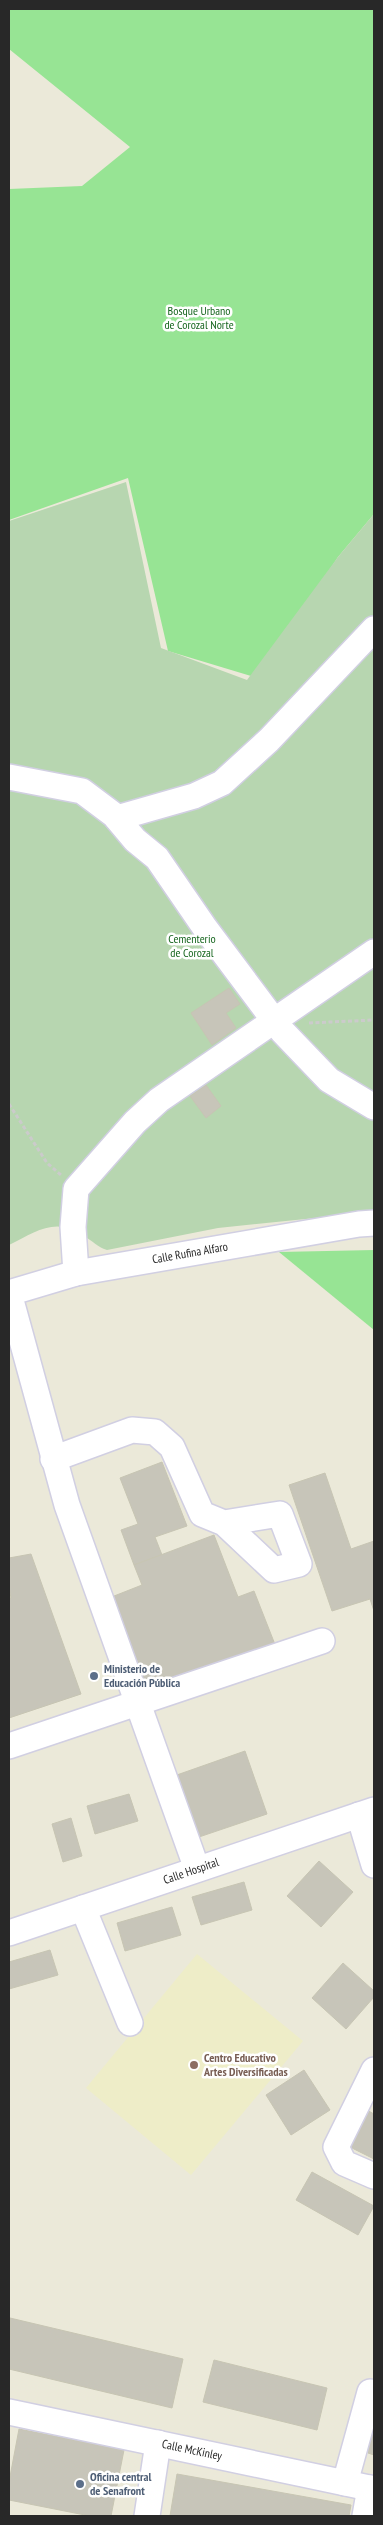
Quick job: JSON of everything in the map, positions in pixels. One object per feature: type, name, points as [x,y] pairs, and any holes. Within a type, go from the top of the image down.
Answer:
[{"type":"street","points":[[117,818],[194,796],[222,783],[269,740],[374,629]]},
{"type":"street","points":[[9,777],[82,791],[117,818],[135,840],[157,858],[278,1027],[329,1080],[374,1107]]},
{"type":"street","points":[[76,1273],[73,1227],[76,1189],[135,1122],[159,1100],[278,1027],[374,952]]},
{"type":"street","name":"Calle Rufina Alfaro","points":[[9,1293],[76,1273],[358,1224],[374,1223]]},
{"type":"street","points":[[9,1293],[67,1505],[198,1869]]},
{"type":"street","points":[[53,1459],[132,1430],[155,1432],[172,1447],[202,1514],[224,1523]]},
{"type":"street","points":[[9,1746],[322,1640]]},
{"type":"street","points":[[367,1813],[374,1865]]},
{"type":"street","name":"Calle Hospital","points":[[9,1933],[367,1813]]},
{"type":"street","points":[[83,1908],[130,2022]]},
{"type":"street","points":[[374,2070],[336,2147],[344,2163],[374,2176]]},
{"type":"street","points":[[345,2483],[370,2392],[374,2392]]},
{"type":"street","name":"Calle McKinley","points":[[9,2412],[372,2488]]},
{"type":"street","points":[[147,2516],[158,2443]]},
{"type":"street","points":[[365,2516],[372,2488]]},
{"type":"path","points":[[278,1027],[374,1020]]},
{"type":"path","points":[[9,1104],[47,1163],[76,1189]]},
{"type":"shaded area","name":"Centro Educativo Artes Diversificadas","points":[[197,1954],[303,2041],[191,2175],[86,2088]]},
{"type":"green space","name":"Bosque Urbano de Corozal Norte","points":[[9,9],[374,9],[374,514],[338,557],[258,678],[168,651],[128,478],[9,520],[9,189],[82,186],[130,147],[9,49]]},
{"type":"green space","name":"Cementerio de Corozal","points":[[126,482],[161,648],[247,680],[338,557],[374,514],[374,1212],[218,1228],[107,1250],[74,1230],[64,1227],[46,1228],[9,1245],[9,521]]},
{"type":"green space","points":[[374,1250],[374,1330],[279,1252]]},
{"type":"building","points":[[229,988],[240,1004],[226,1013],[236,1028],[212,1045],[191,1013]]},
{"type":"building","points":[[206,1085],[221,1106],[206,1118],[190,1096]]},
{"type":"building","points":[[162,1462],[187,1526],[155,1537],[162,1555],[134,1565],[121,1530],[138,1524],[120,1478]]},
{"type":"building","points":[[325,1473],[351,1549],[374,1541],[374,1611],[370,1599],[332,1611],[289,1485]]},
{"type":"building","points":[[214,1535],[238,1597],[254,1591],[276,1647],[141,1698],[104,1600],[142,1585],[134,1565]]},
{"type":"building","points":[[31,1554],[81,1694],[9,1718],[9,1598],[11,1598],[9,1558]]},
{"type":"building","points":[[245,1751],[267,1814],[196,1838],[174,1776]]},
{"type":"building","points":[[129,1794],[138,1821],[95,1834],[87,1806]]},
{"type":"building","points":[[71,1818],[82,1856],[63,1862],[52,1824]]},
{"type":"building","points":[[319,1861],[353,1892],[321,1927],[287,1896]]},
{"type":"building","points":[[244,1882],[252,1910],[201,1925],[192,1897]]},
{"type":"building","points":[[172,1907],[181,1935],[125,1951],[117,1923]]},
{"type":"building","points":[[50,1950],[58,1975],[9,1989],[9,1962]]},
{"type":"building","points":[[343,1963],[374,1991],[374,1997],[346,2029],[312,1998]]},
{"type":"building","points":[[304,2070],[330,2110],[291,2135],[266,2095]]},
{"type":"building","points":[[365,2109],[374,2114],[374,2159],[346,2145]]},
{"type":"building","points":[[312,2172],[374,2206],[358,2235],[296,2200]]},
{"type":"building","points":[[10,2318],[183,2359],[172,2408],[9,2369]]},
{"type":"building","points":[[214,2360],[327,2388],[317,2430],[203,2402]]},
{"type":"building","points":[[374,2422],[374,2455],[368,2453]]},
{"type":"building","points":[[19,2429],[124,2450],[111,2516],[90,2516],[9,2500],[9,2482]]},
{"type":"building","points":[[177,2474],[351,2505],[349,2516],[170,2516]]},
{"type":"place","name":"Ministerio de Educación Pública","points":[[94,1676]]},
{"type":"place","name":"Centro Educativo Artes Diversificadas","points":[[194,2065]]},
{"type":"place","name":"Oficina central de Senafront","points":[[80,2484]]}]
